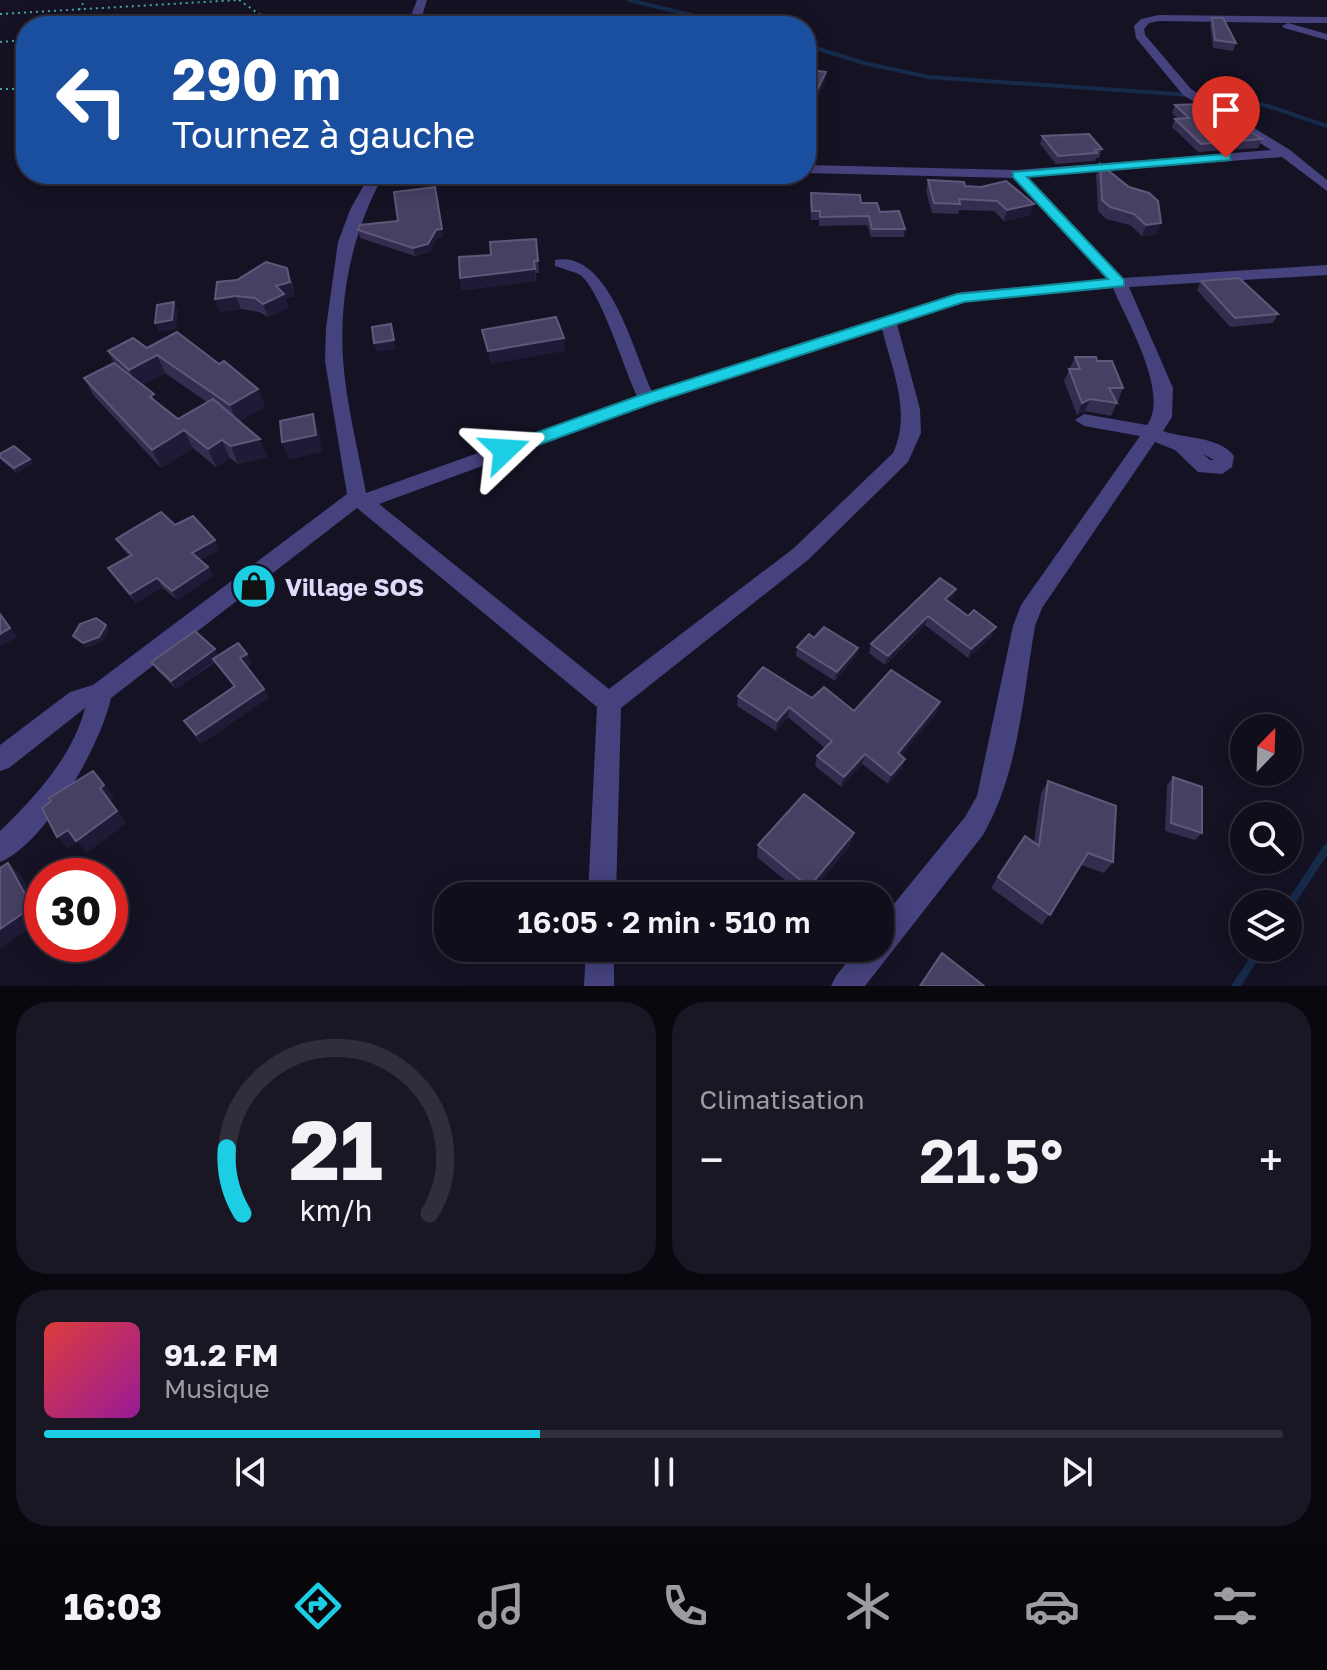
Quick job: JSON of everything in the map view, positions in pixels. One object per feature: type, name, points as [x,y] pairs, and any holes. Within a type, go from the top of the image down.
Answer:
[{"type":"street","points":[[1327,18],[1159,18],[1145,21],[1138,28],[1140,36],[1187,92],[1285,153],[1327,187]]},
{"type":"street","points":[[1261,18],[1327,37]]},
{"type":"street","points":[[816,169],[1017,174],[1285,153]]},
{"type":"street","points":[[894,926],[974,826],[989,800],[997,773],[1024,626],[1032,605],[1163,417],[1164,388],[1119,283],[1017,174]]},
{"type":"street","points":[[371,184],[357,210],[346,242],[334,328],[334,361],[360,500],[609,703]]},
{"type":"street","points":[[561,263],[586,272],[608,302],[630,364],[647,399]]},
{"type":"street","points":[[0,760],[78,699],[100,693],[360,500],[647,399],[981,294],[1327,270]]},
{"type":"street","points":[[609,703],[801,554],[901,457],[912,433],[911,409],[888,321]]},
{"type":"street","points":[[1084,420],[1136,428],[1182,445]]},
{"type":"street","points":[[0,849],[22,828],[84,746],[97,717],[100,693]]},
{"type":"street","points":[[603,882],[609,703]]},
{"type":"street","points":[[599,986],[600,962]]},
{"type":"street","points":[[846,986],[865,962]]},
{"type":"path","points":[[79,10],[85,0]]},
{"type":"path","points":[[0,14],[238,0],[261,16]]},
{"type":"building","points":[[1212,18],[1223,18],[1236,43],[1215,40]]},
{"type":"building","points":[[816,70],[826,72],[816,92]]},
{"type":"building","points":[[1205,104],[1227,123],[1238,123],[1262,139],[1201,144],[1175,119],[1189,118],[1175,105]]},
{"type":"building","points":[[1089,134],[1102,149],[1095,150],[1097,153],[1058,156],[1042,136]]},
{"type":"building","points":[[1100,164],[1129,187],[1149,193],[1158,201],[1161,223],[1146,225],[1134,214],[1110,207],[1102,200]]},
{"type":"building","points":[[928,180],[964,182],[965,186],[981,187],[1006,181],[1034,204],[1007,210],[997,201],[959,199],[960,204],[934,203]]},
{"type":"building","points":[[435,187],[442,229],[436,230],[428,244],[413,248],[358,230],[360,225],[398,221],[394,192]]},
{"type":"building","points":[[811,193],[860,195],[861,203],[877,203],[880,212],[899,211],[905,229],[872,229],[869,216],[820,217],[820,211],[812,211]]},
{"type":"building","points":[[536,239],[538,261],[534,261],[535,269],[460,278],[459,257],[491,255],[490,242]]},
{"type":"building","points":[[266,262],[287,268],[290,282],[276,286],[284,294],[263,304],[255,298],[236,296],[215,299],[217,282],[237,280]]},
{"type":"building","points":[[1239,278],[1278,314],[1235,318],[1201,281]]},
{"type":"building","points":[[174,302],[172,320],[155,323],[157,305]]},
{"type":"building","points":[[556,317],[564,338],[488,351],[482,330]]},
{"type":"building","points":[[391,324],[394,340],[374,343],[372,327]]},
{"type":"building","points":[[177,332],[219,364],[224,361],[258,389],[230,405],[157,355],[129,370],[108,351],[133,338],[147,348]]},
{"type":"building","points":[[1075,357],[1112,361],[1123,388],[1109,388],[1117,403],[1090,399],[1082,403],[1069,369],[1080,369]]},
{"type":"building","points":[[114,363],[154,394],[150,397],[178,419],[213,399],[260,439],[231,446],[222,440],[208,449],[184,430],[152,450],[84,378]]},
{"type":"building","points":[[313,414],[316,435],[282,442],[280,421]]},
{"type":"building","points":[[14,446],[30,459],[14,468],[0,454]]},
{"type":"building","points":[[161,512],[175,525],[193,516],[215,540],[192,553],[208,567],[172,591],[157,578],[130,594],[108,568],[132,555],[116,539]]},
{"type":"building","points":[[940,578],[956,589],[945,599],[968,616],[974,610],[996,627],[971,649],[928,616],[888,656],[871,644]]},
{"type":"building","points":[[0,614],[10,628],[0,634]]},
{"type":"building","points":[[96,618],[106,625],[99,637],[83,643],[73,636],[80,624]]},
{"type":"building","points":[[824,627],[858,648],[837,672],[797,647],[809,634],[814,638]]},
{"type":"building","points":[[195,631],[215,649],[171,681],[151,662]]},
{"type":"building","points":[[238,643],[247,654],[240,658],[264,689],[196,735],[184,721],[235,686],[213,659]]},
{"type":"building","points":[[763,667],[812,698],[824,687],[854,711],[891,670],[940,702],[898,753],[905,759],[891,775],[865,754],[844,777],[817,756],[832,741],[789,707],[777,721],[738,696]]},
{"type":"building","points":[[93,771],[104,785],[100,788],[117,811],[76,841],[68,830],[57,837],[42,808],[51,801],[49,798]]},
{"type":"building","points":[[1173,777],[1202,787],[1202,833],[1171,823]]},
{"type":"building","points":[[1048,781],[1116,806],[1113,862],[1088,853],[1050,915],[998,877],[1025,836],[1039,846]]},
{"type":"building","points":[[804,794],[854,833],[813,882],[803,882],[758,845]]},
{"type":"building","points":[[8,863],[24,892],[24,912],[0,929],[0,868]]},
{"type":"building","points":[[942,953],[984,986],[920,986]]},
{"type":"waterway","points":[[629,0],[695,16]]},
{"type":"waterway","points":[[816,48],[864,63],[928,77],[1219,97],[1268,106],[1327,126]]},
{"type":"waterway","points":[[1299,890],[1327,848]]},
{"type":"waterway","points":[[1236,986],[1252,962]]},
{"type":"place","name":"Village SOS","points":[[254,586]]},
{"type":"route","points":[[505,450],[647,399],[962,297],[1119,283],[1017,174],[1226,158]]}]
